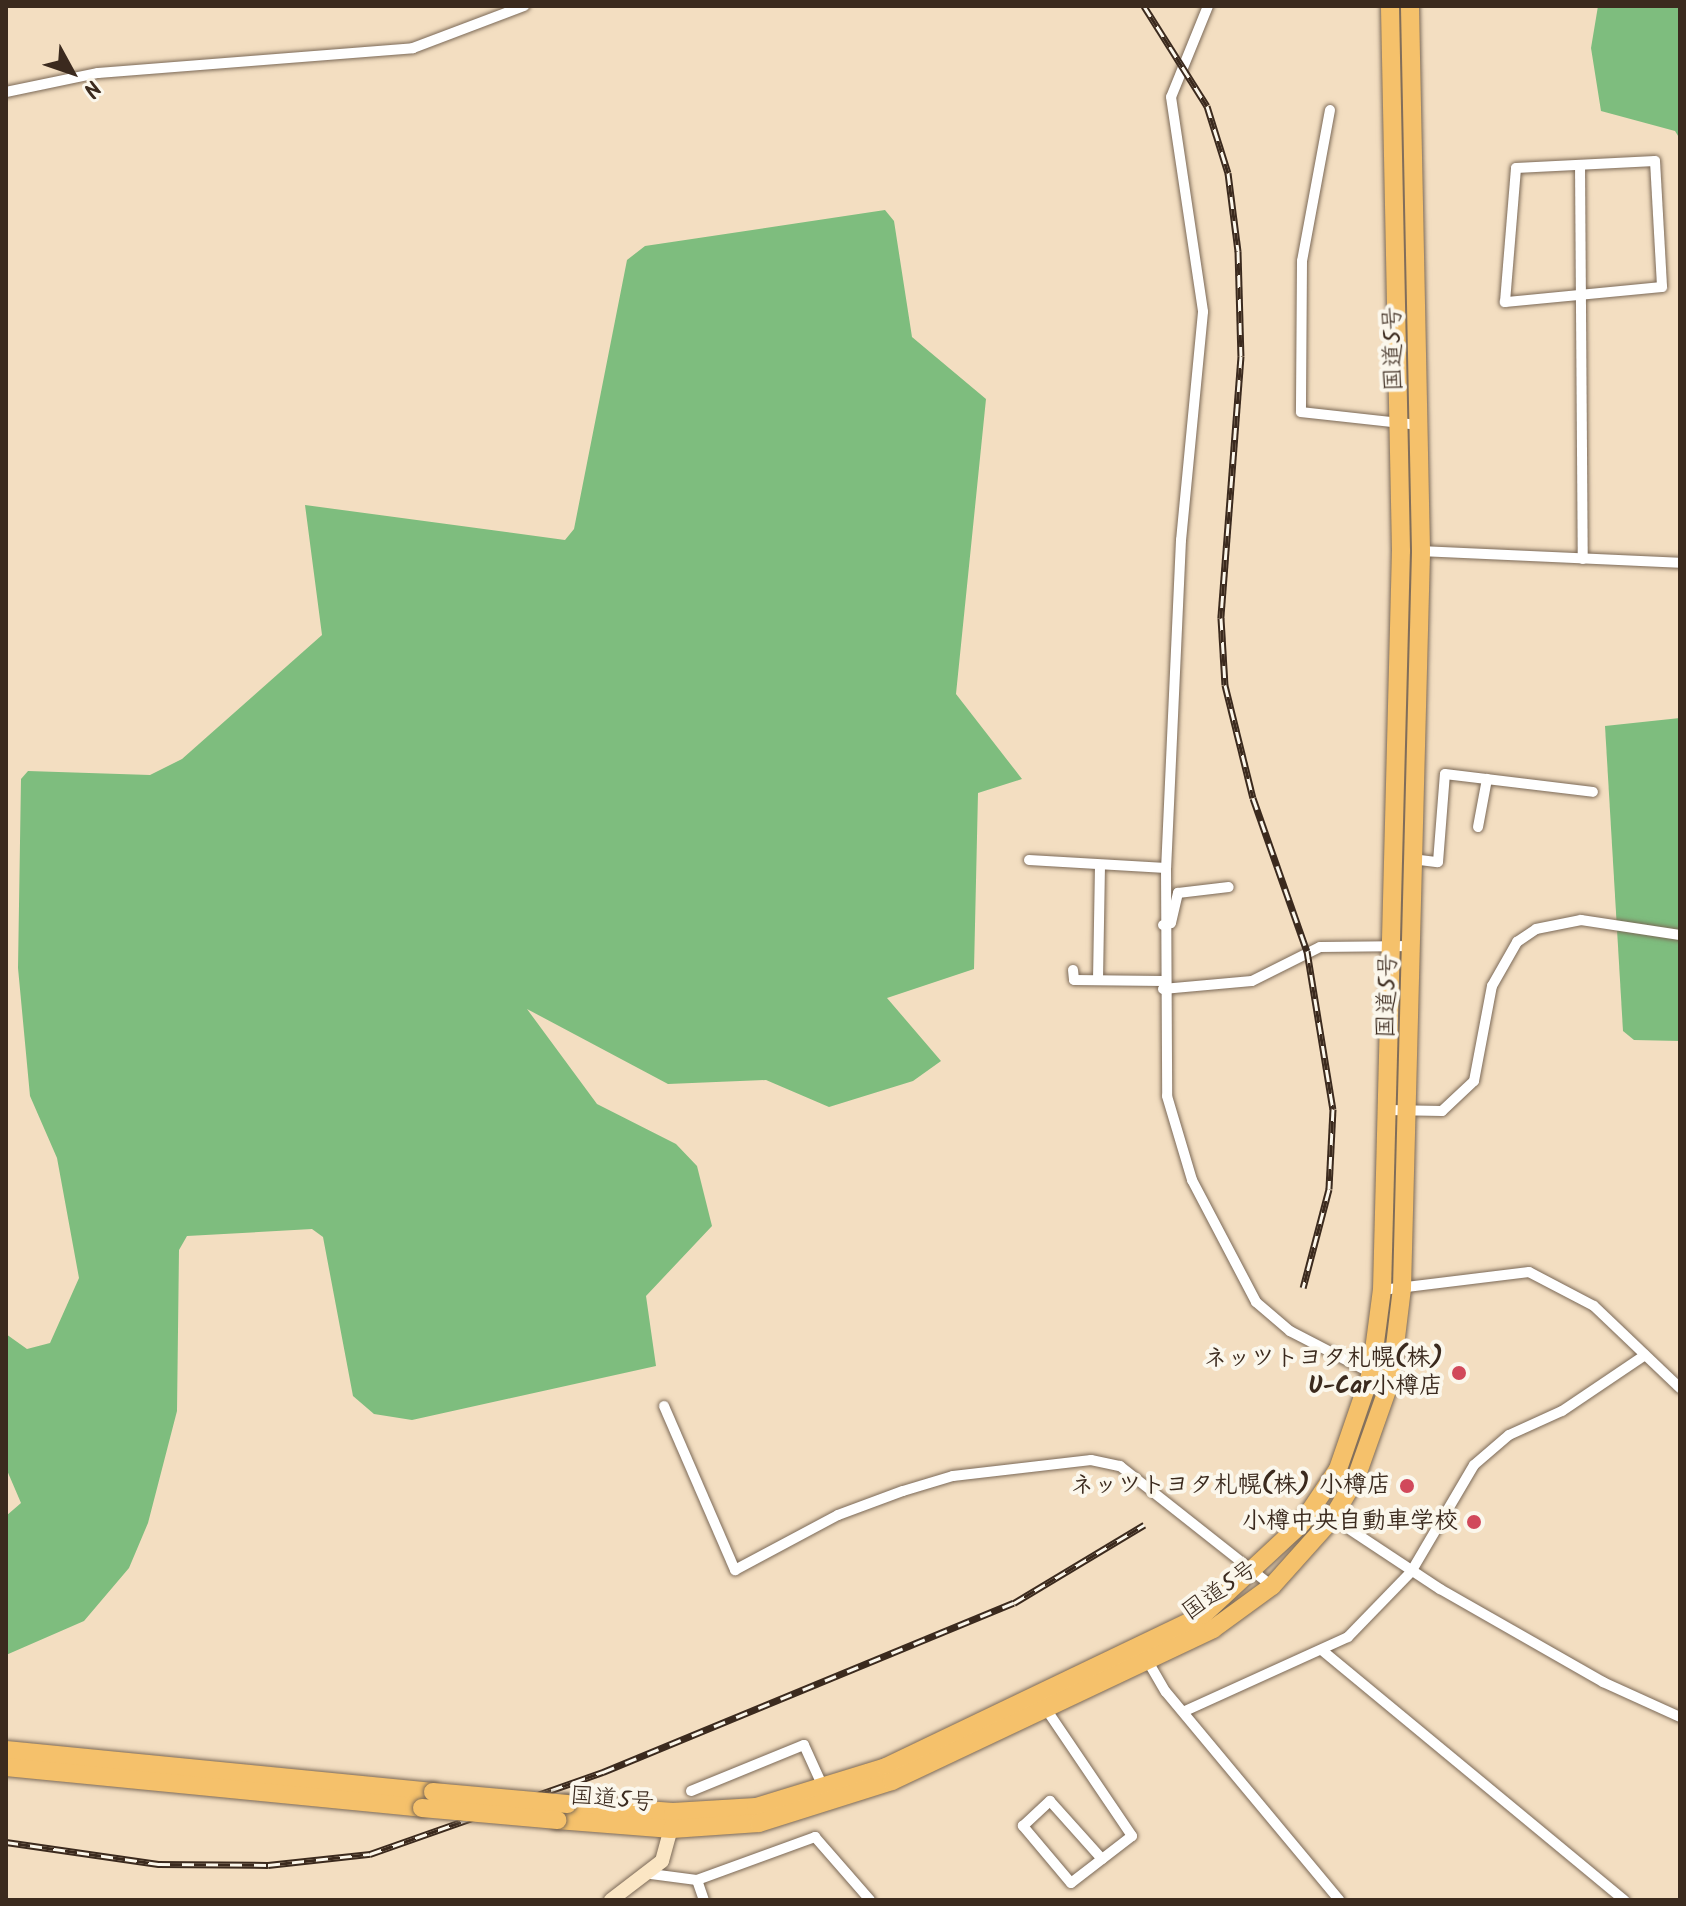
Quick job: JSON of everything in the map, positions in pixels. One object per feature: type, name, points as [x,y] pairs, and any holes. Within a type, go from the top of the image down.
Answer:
[{"type":"highway","name":"国道5号","points":[[1146,1656],[1256,1573],[1316,1507],[1350,1440],[1371,1373],[1382,1290],[1401,551],[1390,6]]},
{"type":"highway","name":"国道5号","points":[[6,1767],[557,1820],[759,1823],[827,1798],[1146,1656],[1272,1586],[1332,1519],[1375,1432],[1402,1288],[1421,551],[1410,6]]},
{"type":"highway","name":"国道5号","points":[[6,1750],[567,1804],[673,1821]]},
{"type":"street","points":[[6,92],[98,73],[413,48],[524,6]]},
{"type":"street","points":[[1208,6],[1171,97],[1203,324],[1181,540],[1163,925],[1163,985],[1173,1129],[1238,1276],[1290,1331],[1371,1373]]},
{"type":"street","points":[[1330,110],[1302,261],[1301,412],[1419,425]]},
{"type":"street","points":[[1655,161],[1662,287],[1578,297],[1505,302],[1516,168],[1655,161]]},
{"type":"street","points":[[1580,165],[1578,297],[1583,559]]},
{"type":"street","points":[[1401,551],[1680,563]]},
{"type":"street","points":[[1394,859],[1438,862],[1445,774],[1593,792]]},
{"type":"street","points":[[1478,827],[1487,779]]},
{"type":"street","points":[[1029,860],[1166,868]]},
{"type":"street","points":[[1098,980],[1100,865]]},
{"type":"street","points":[[1163,925],[1171,923],[1178,893],[1229,887]]},
{"type":"street","points":[[1388,1110],[1442,1111],[1474,1081],[1492,986],[1517,942],[1536,929],[1581,920],[1680,935]]},
{"type":"street","points":[[1073,970],[1074,980],[1163,985],[1252,981],[1320,947],[1413,946]]},
{"type":"street","points":[[1382,1290],[1529,1272],[1594,1306],[1680,1388]]},
{"type":"street","points":[[1185,1711],[1323,1651],[1348,1637],[1411,1572],[1474,1465],[1509,1435],[1562,1411],[1645,1355]]},
{"type":"street","points":[[664,1406],[735,1570],[838,1515],[903,1491],[953,1476],[1091,1460],[1120,1466],[1272,1586]]},
{"type":"street","points":[[1316,1507],[1411,1572],[1603,1682],[1680,1717]]},
{"type":"street","points":[[1323,1651],[1624,1900]]},
{"type":"street","points":[[1146,1656],[1185,1711],[1339,1900]]},
{"type":"street","points":[[1043,1704],[1132,1836],[1071,1883],[1023,1826],[1050,1801],[1102,1859]]},
{"type":"street","points":[[691,1791],[804,1745],[827,1798]]},
{"type":"street","points":[[611,1900],[651,1874],[670,1849],[673,1821]]},
{"type":"street","points":[[651,1874],[697,1880],[815,1837],[870,1900]]},
{"type":"street","points":[[697,1880],[704,1900]]},
{"type":"green space","points":[[1598,6],[1680,6],[1680,139],[1675,131],[1601,111],[1591,48]]},
{"type":"green space","points":[[885,210],[894,221],[912,337],[986,399],[956,694],[1022,779],[978,793],[974,969],[887,998],[941,1061],[913,1081],[829,1107],[766,1080],[668,1084],[527,1009],[597,1104],[676,1144],[697,1166],[712,1226],[646,1296],[656,1366],[412,1420],[374,1414],[353,1396],[323,1237],[312,1229],[187,1236],[179,1250],[177,1411],[148,1523],[129,1568],[84,1621],[6,1655],[6,1516],[21,1503],[6,1468],[6,1334],[27,1349],[50,1343],[79,1278],[57,1158],[30,1096],[18,968],[21,779],[28,771],[150,775],[182,759],[322,635],[305,505],[565,540],[574,529],[627,260],[645,246]]},
{"type":"green space","points":[[1680,718],[1680,1041],[1634,1040],[1623,1031],[1605,726]]},
{"type":"railway","points":[[1144,6],[1207,106],[1228,173],[1238,251],[1241,356],[1221,618],[1225,685],[1253,798],[1307,951],[1333,1109],[1329,1189],[1303,1288]]},
{"type":"railway","points":[[6,1842],[158,1864],[268,1865],[370,1854],[603,1772],[1014,1603],[1144,1525]]},
{"type":"place","name":"ネッツトヨタ札幌(株) U-Car小樽店","points":[[1459,1373]]},
{"type":"place","name":"ネッツトヨタ札幌(株) 小樽店","points":[[1407,1486]]},
{"type":"place","name":"小樽中央自動車学校","points":[[1474,1522]]}]
